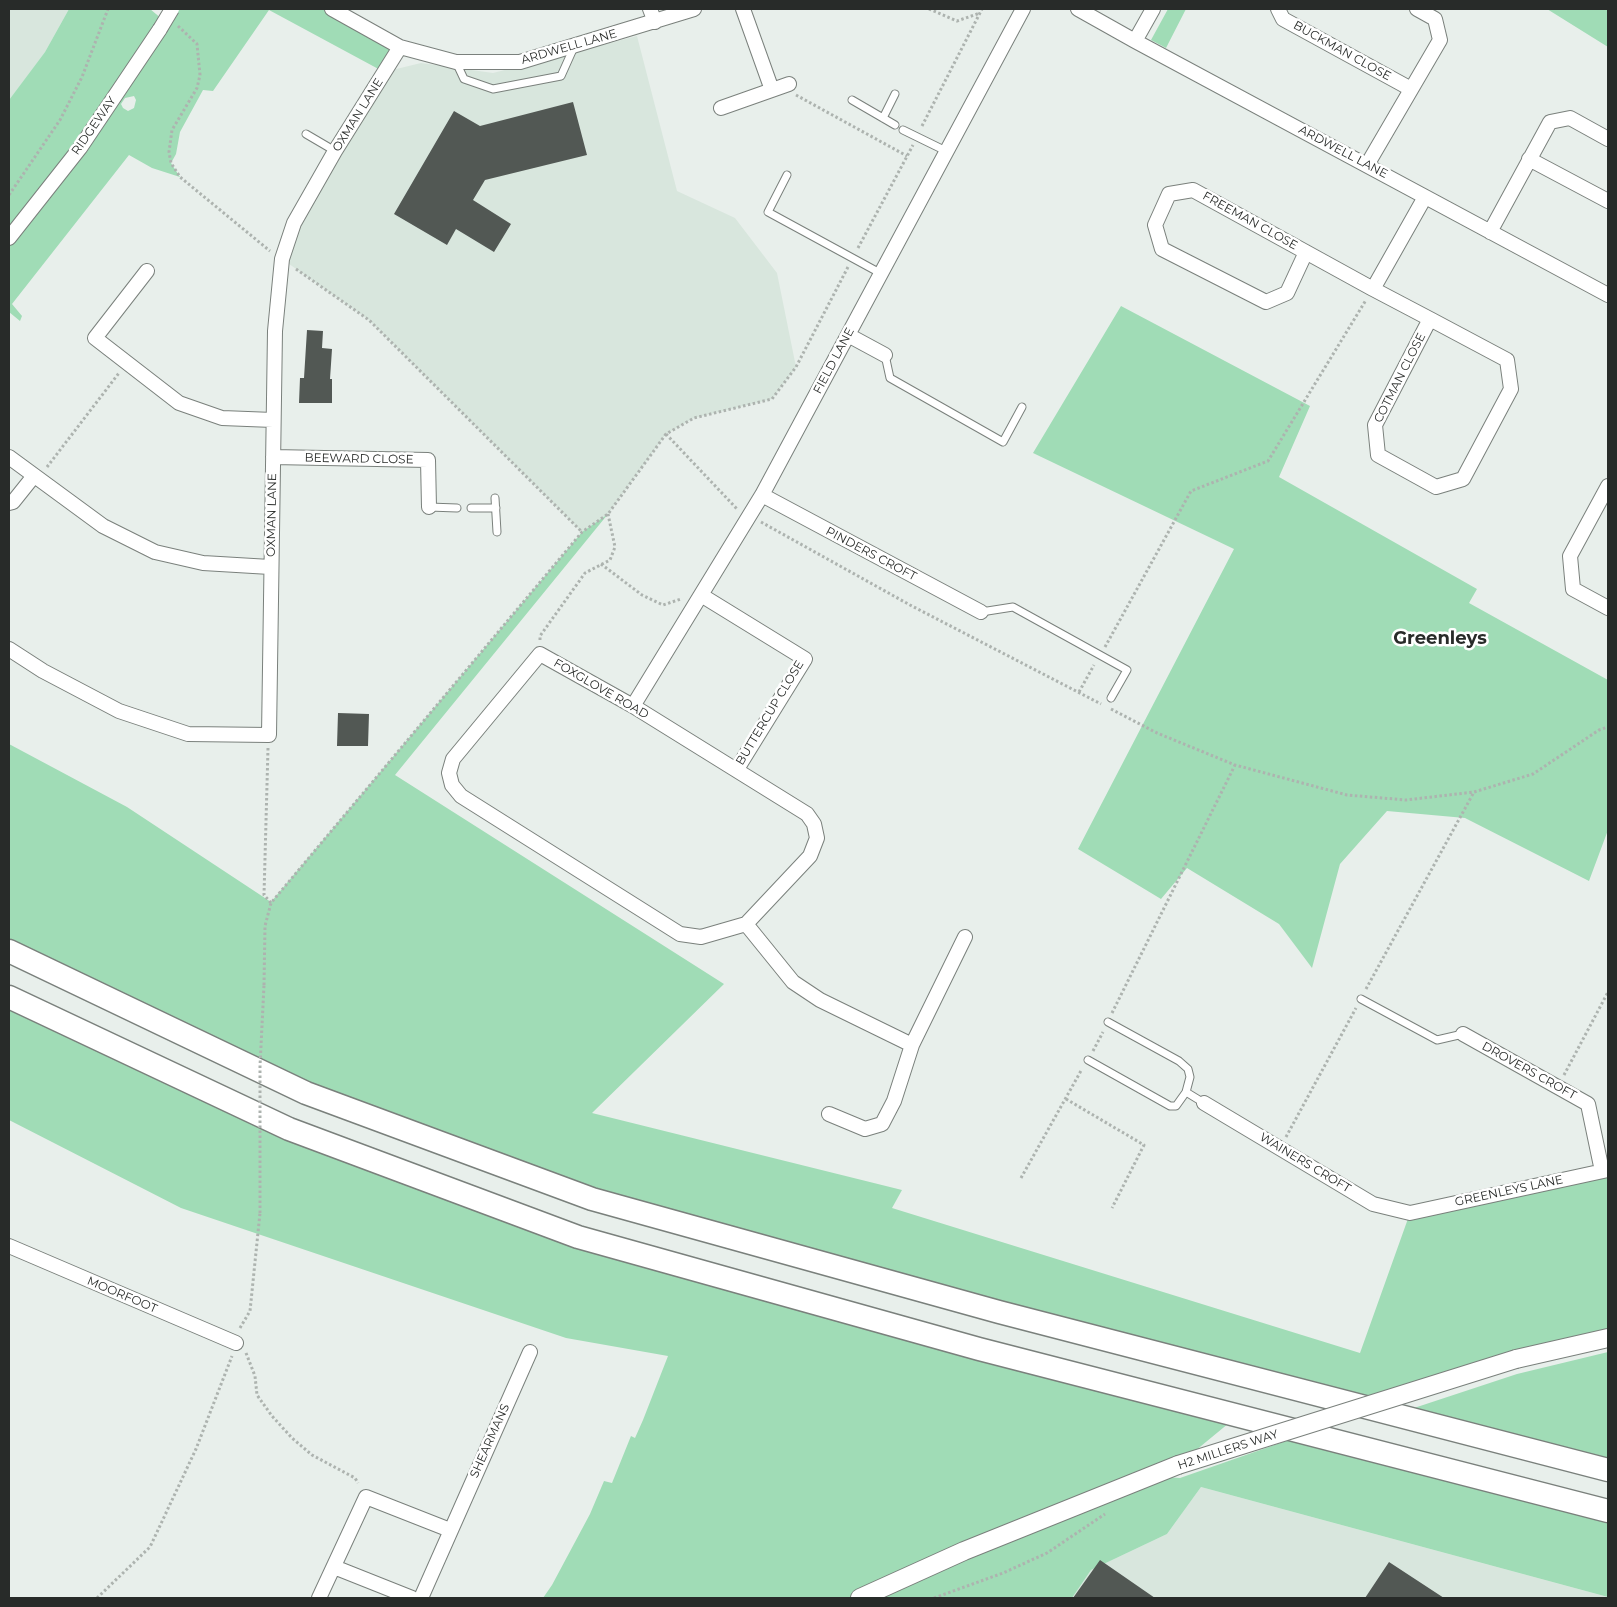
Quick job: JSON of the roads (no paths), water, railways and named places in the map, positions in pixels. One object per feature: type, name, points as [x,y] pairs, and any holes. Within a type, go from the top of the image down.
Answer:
[{"type":"highway","points":[[9,951],[306,1093],[592,1199],[999,1312],[1608,1470]]},
{"type":"highway","points":[[9,997],[289,1129],[578,1237],[979,1349],[1608,1511]]},
{"type":"street","name":"RIDGEWAY","points":[[9,238],[80,148],[172,9]]},
{"type":"street","name":"ARDWELL LANE","points":[[334,9],[400,47],[456,62],[520,62],[694,9]]},
{"type":"street","points":[[650,9],[655,22]]},
{"type":"street","points":[[721,108],[780,87],[743,9]]},
{"type":"street","name":"FIELD LANE","points":[[633,706],[762,495],[1022,9]]},
{"type":"street","name":"ARDWELL LANE","points":[[1078,9],[1608,295]]},
{"type":"street","points":[[1135,41],[1153,9]]},
{"type":"street","name":"BUCKMAN CLOSE","points":[[1278,9],[1283,19],[1411,89]]},
{"type":"street","points":[[1367,165],[1440,40],[1435,19],[1417,9]]},
{"type":"street","name":"OXMAN LANE","points":[[9,649],[43,671],[119,711],[188,734],[268,735],[275,331],[282,259],[294,223],[335,151],[400,47]]},
{"type":"street","points":[[1490,232],[1550,122],[1570,118],[1608,139]]},
{"type":"street","points":[[1529,159],[1608,201]]},
{"type":"street","name":"FREEMAN CLOSE","points":[[1306,252],[1287,294],[1266,302],[1162,249],[1155,225],[1169,194],[1193,190],[1306,252],[1373,289]]},
{"type":"street","points":[[1373,289],[1425,197]]},
{"type":"street","points":[[147,272],[95,338],[125,364],[179,402],[222,418],[273,420]]},
{"type":"street","name":"COTMAN CLOSE","points":[[1373,289],[1430,319],[1507,360],[1511,389],[1463,479],[1436,487],[1378,455],[1375,425],[1430,319]]},
{"type":"street","points":[[848,335],[884,355]]},
{"type":"street","points":[[9,457],[103,526],[155,552],[202,563],[270,567]]},
{"type":"street","name":"BEEWARD CLOSE","points":[[273,457],[428,460],[429,507]]},
{"type":"street","points":[[9,503],[13,502],[36,478]]},
{"type":"street","points":[[1608,486],[1570,556],[1573,589],[1608,608]]},
{"type":"street","name":"PINDERS CROFT","points":[[762,495],[981,612]]},
{"type":"street","name":"BUTTERCUP CLOSE","points":[[701,595],[805,659],[737,770]]},
{"type":"street","name":"FOXGLOVE ROAD","points":[[540,654],[633,706],[807,814],[814,824],[817,838],[810,856],[746,924],[702,937],[680,934],[461,796],[452,785],[449,773],[453,759],[540,654]]},
{"type":"street","points":[[746,924],[793,982],[820,1000],[912,1045]]},
{"type":"street","points":[[829,1114],[865,1129],[882,1124],[894,1101],[912,1045],[965,936]]},
{"type":"street","name":"DROVERS CROFT","points":[[1463,1034],[1588,1104],[1605,1170]]},
{"type":"street","name":"WAINERS CROFT","points":[[1204,1103],[1373,1204],[1410,1213]]},
{"type":"street","name":"GREENLEYS LANE","points":[[1410,1213],[1605,1170]]},
{"type":"street","name":"MOORFOOT","points":[[9,1246],[240,1345]]},
{"type":"street","name":"H2 MILLERS WAY","points":[[860,1598],[964,1551],[1178,1465],[1516,1359],[1606,1338]]},
{"type":"street","name":"SHEARMANS","points":[[421,1598],[530,1352]]},
{"type":"street","points":[[319,1598],[366,1497],[450,1530]]},
{"type":"street","points":[[334,1567],[412,1598]]},
{"type":"lane","points":[[456,62],[464,79],[493,89],[561,76],[574,46]]},
{"type":"lane","points":[[883,118],[895,94]]},
{"type":"lane","points":[[852,100],[895,125]]},
{"type":"lane","points":[[903,130],[946,151]]},
{"type":"lane","points":[[306,134],[335,151]]},
{"type":"lane","points":[[787,175],[768,212],[880,273]]},
{"type":"lane","points":[[884,355],[890,378],[1003,442],[1022,407]]},
{"type":"lane","points":[[495,498],[496,532]]},
{"type":"lane","points":[[429,507],[457,508]]},
{"type":"lane","points":[[471,508],[496,508]]},
{"type":"lane","points":[[981,612],[1013,607],[1127,670],[1111,698]]},
{"type":"lane","points":[[1361,998],[1437,1040],[1463,1034]]},
{"type":"lane","points":[[1088,1060],[1170,1106],[1176,1106],[1186,1092],[1190,1077],[1188,1069],[1108,1022]]},
{"type":"lane","points":[[1186,1092],[1204,1103]]},
{"type":"district","name":"Greenleys","points":[[1440,639]]}]
